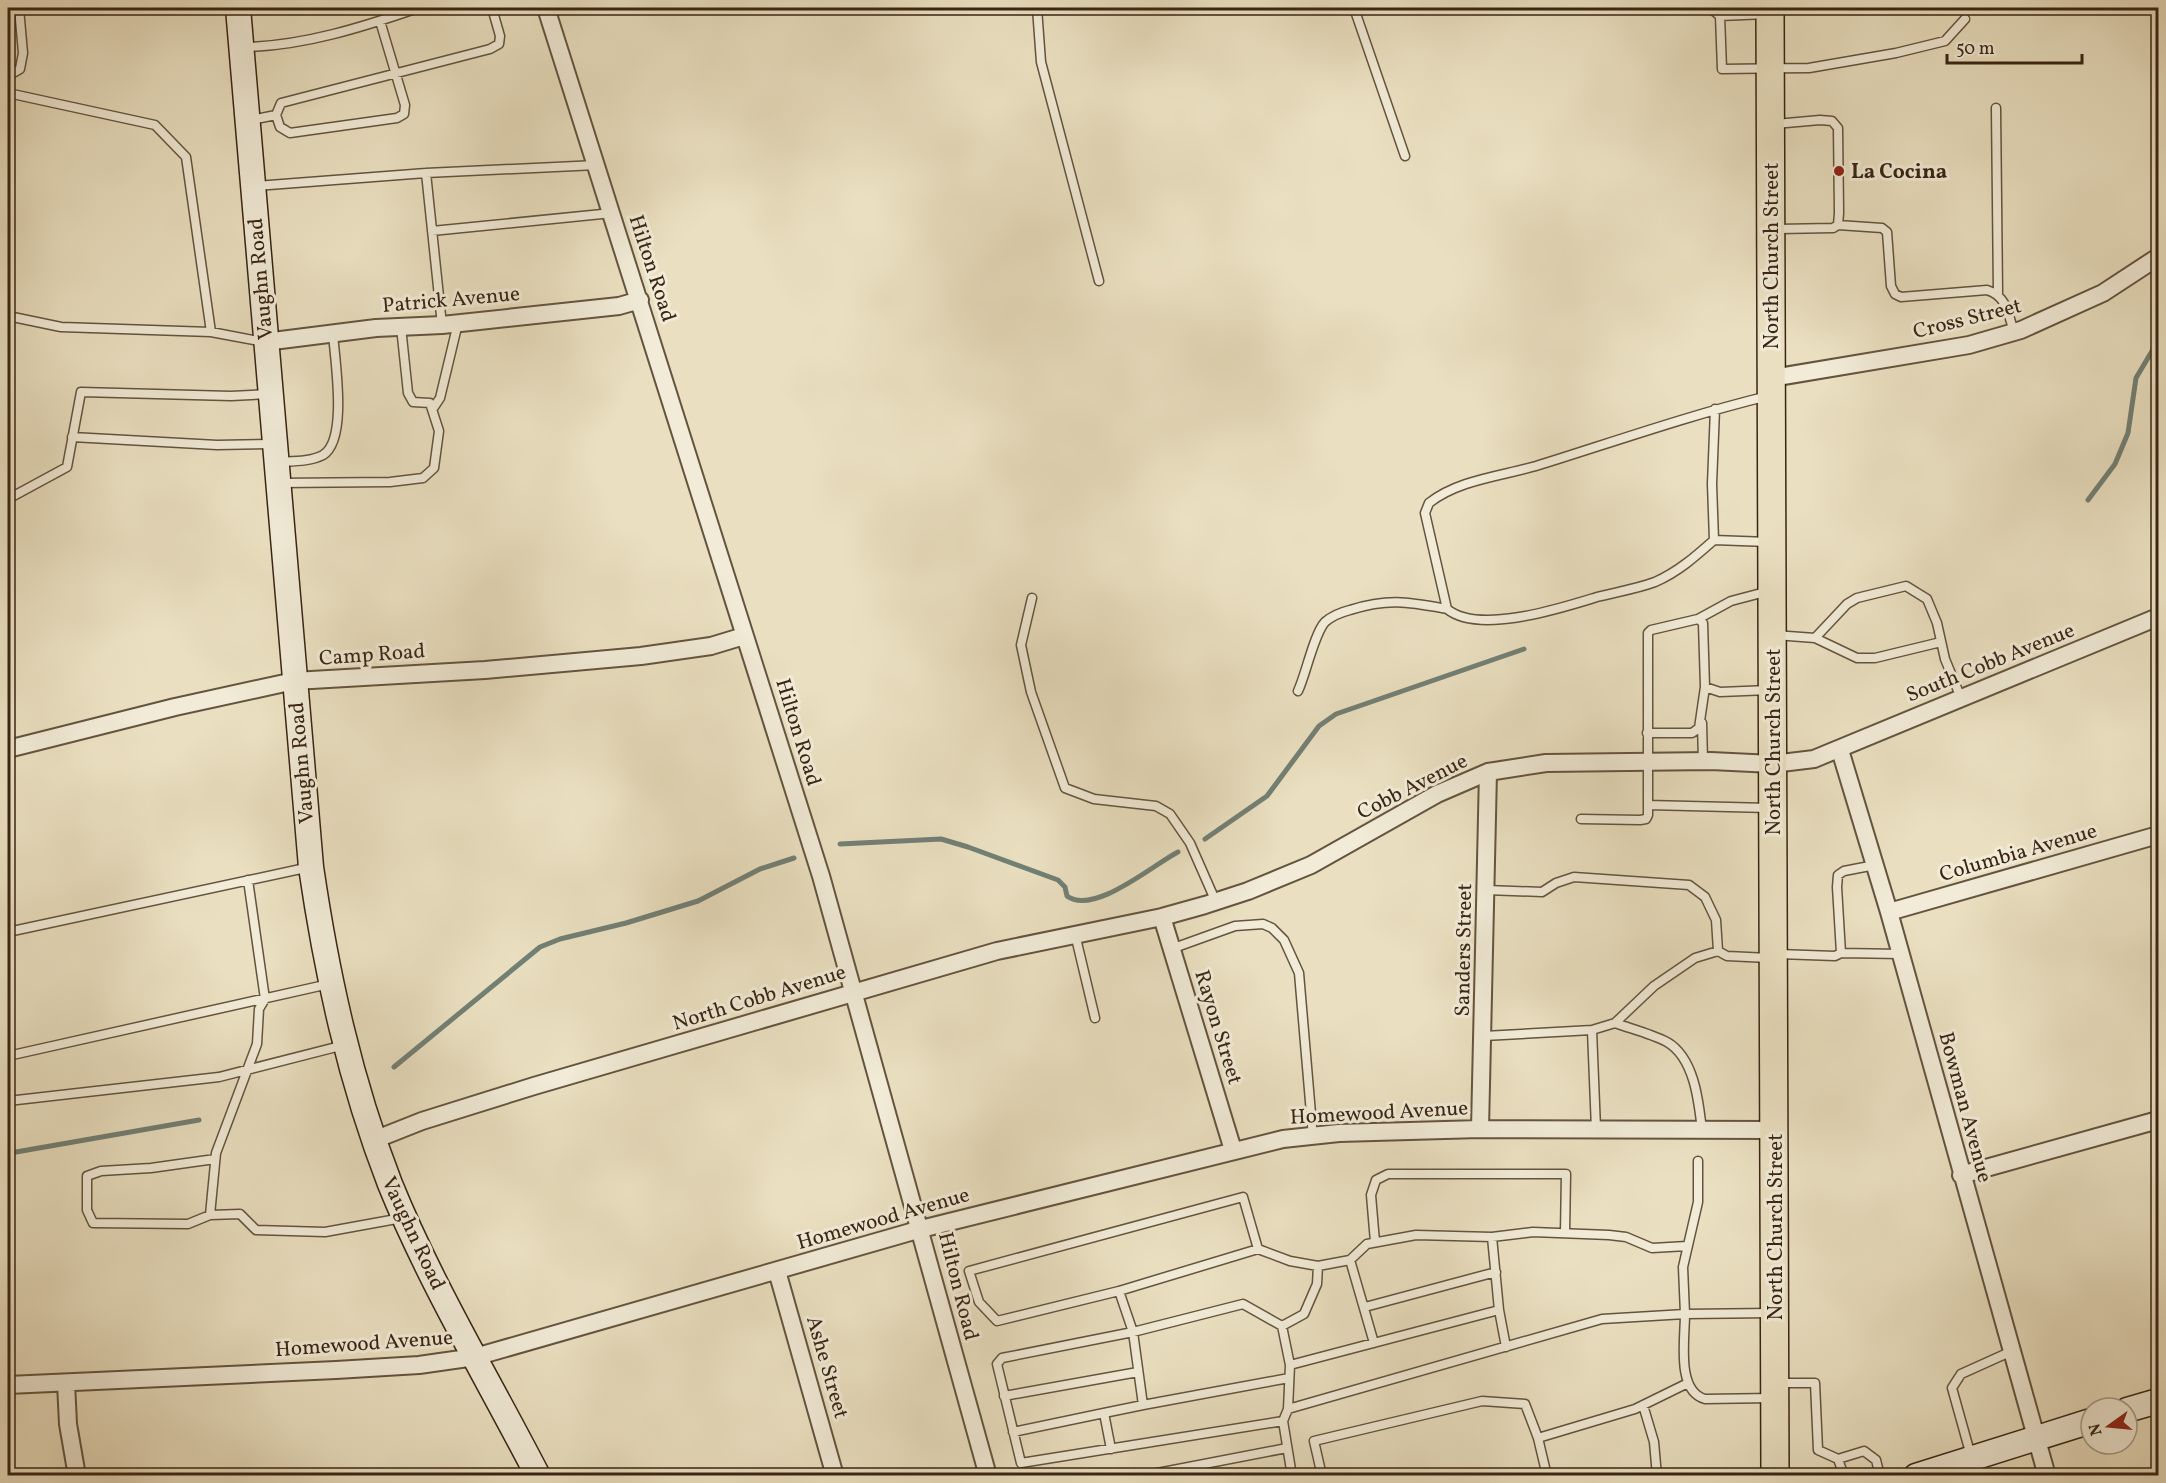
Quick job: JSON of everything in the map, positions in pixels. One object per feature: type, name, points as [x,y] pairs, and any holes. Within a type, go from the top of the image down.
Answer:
[{"type":"main road","name":"North Church Street","points":[[1770,11],[1775,1476]]},
{"type":"street","name":"Vaughn Road","points":[[237,8],[311,867],[330,984],[345,1045],[374,1140],[406,1217],[475,1357],[538,1476]]},
{"type":"street","name":"Hilton Road","points":[[546,8],[640,300],[855,992],[921,1229],[946,1334],[988,1476]]},
{"type":"street","name":"Cross Street","points":[[1772,387],[1969,345],[2014,332],[2071,309],[2158,257]]},
{"type":"street","name":"Patrick Avenue","points":[[265,342],[618,306],[640,300]]},
{"type":"street","name":"South Cobb Avenue","points":[[1840,750],[2158,617]]},
{"type":"street","name":"Camp Road","points":[[8,749],[175,707],[294,681],[485,670],[640,656],[711,646],[744,636]]},
{"type":"street","name":"Cobb Avenue","points":[[1162,917],[1216,902],[1311,865],[1437,794],[1488,772],[1546,763],[1703,761],[1773,764],[1814,759],[1840,750]]},
{"type":"street","name":"Bowman Avenue","points":[[1840,750],[1901,954],[2047,1476]]},
{"type":"street","name":"Sanders Street","points":[[1480,1129],[1484,1036],[1488,772]]},
{"type":"street","name":"Columbia Avenue","points":[[1889,912],[2158,836]]},
{"type":"street","name":"North Cobb Avenue","points":[[374,1140],[456,1110],[997,951],[1162,917]]},
{"type":"street","name":"Rayon Street","points":[[1162,917],[1233,1150]]},
{"type":"street","points":[[1961,1175],[2158,1120]]},
{"type":"street","name":"Homewood Avenue","points":[[8,1385],[419,1365],[475,1357],[921,1229],[1283,1139],[1339,1133],[1480,1129],[1775,1130]]},
{"type":"street","name":"Ashe Street","points":[[777,1271],[835,1476]]},
{"type":"street","points":[[66,1383],[68,1424],[77,1476]]},
{"type":"street","points":[[2139,1407],[2158,1401]]},
{"type":"street","points":[[1916,1476],[2079,1424]]},
{"type":"lane","points":[[8,76],[20,69],[23,53],[19,8]]},
{"type":"lane","points":[[241,47],[277,46],[380,21],[418,8]]},
{"type":"lane","points":[[380,21],[396,74],[405,105],[404,114],[397,118],[290,133],[280,127],[276,115],[281,103],[396,74],[490,49],[499,44],[500,36],[492,8]]},
{"type":"lane","points":[[1038,8],[1041,62],[1099,281]]},
{"type":"lane","points":[[1354,8],[1405,156]]},
{"type":"lane","points":[[1710,8],[1720,16],[1770,11]]},
{"type":"lane","points":[[1720,16],[1722,69],[1809,68],[1945,41],[1965,20]]},
{"type":"lane","points":[[8,93],[155,125],[186,157],[211,332]]},
{"type":"lane","points":[[1996,108],[1998,293]]},
{"type":"lane","points":[[248,121],[276,115]]},
{"type":"lane","points":[[1771,124],[1820,120],[1832,121],[1838,128],[1838,225]]},
{"type":"lane","points":[[253,187],[426,172],[597,165]]},
{"type":"lane","points":[[426,172],[432,231],[450,324],[441,398],[434,407]]},
{"type":"lane","points":[[432,231],[612,213]]},
{"type":"lane","points":[[1771,229],[1833,228],[1838,225],[1882,228],[1887,232],[1892,286],[1895,294],[1901,297],[1987,290],[1998,293],[2005,301],[2014,332]]},
{"type":"lane","points":[[8,316],[61,327],[211,332],[265,342]]},
{"type":"lane","points":[[72,437],[217,445],[277,463],[390,482],[423,478],[434,468],[440,431],[434,407],[430,403],[413,402],[408,393],[401,327]]},
{"type":"lane","points":[[277,463],[315,459],[331,447],[335,439],[338,422],[333,334]]},
{"type":"lane","points":[[1447,609],[1425,513],[1429,503],[1439,495],[1715,409],[1772,387]]},
{"type":"lane","points":[[8,499],[67,467],[81,392],[231,396],[270,394]]},
{"type":"lane","points":[[1714,540],[1712,484],[1715,409]]},
{"type":"lane","points":[[1298,691],[1317,636],[1325,622],[1340,613],[1378,602],[1405,602],[1447,609],[1455,616],[1517,619],[1654,582],[1684,566],[1714,540],[1772,543]]},
{"type":"lane","points":[[1815,638],[1847,604],[1857,598],[1906,586],[1927,599],[1945,659],[1961,698]]},
{"type":"lane","points":[[1581,819],[1646,819],[1648,805],[1648,633],[1651,630],[1698,619],[1731,601],[1772,590]]},
{"type":"lane","points":[[1032,598],[1021,645],[1031,692],[1065,788],[1094,799],[1156,806],[1170,814],[1190,843],[1216,902]]},
{"type":"lane","points":[[1698,619],[1703,623],[1705,687],[1702,719],[1703,761]]},
{"type":"lane","points":[[1772,635],[1815,638],[1857,658],[1875,658],[1941,642]]},
{"type":"lane","points":[[1705,687],[1720,692],[1772,690]]},
{"type":"lane","points":[[1647,733],[1692,733],[1699,728],[1702,719]]},
{"type":"lane","points":[[1648,805],[1773,808]]},
{"type":"lane","points":[[1841,954],[1838,875],[1845,871],[1875,865]]},
{"type":"lane","points":[[8,932],[311,867]]},
{"type":"lane","points":[[1486,890],[1542,892],[1574,877],[1689,885],[1705,897],[1716,920],[1718,951]]},
{"type":"lane","points":[[210,1215],[215,1159],[257,1044],[259,1009],[265,999],[248,880]]},
{"type":"lane","points":[[1171,949],[1235,926],[1263,924],[1272,928],[1284,940],[1299,974],[1313,1137]]},
{"type":"lane","points":[[1075,934],[1095,1018]]},
{"type":"lane","points":[[1484,1036],[1592,1030],[1615,1023],[1662,980],[1695,957],[1718,951],[1727,956],[1901,954]]},
{"type":"lane","points":[[8,1056],[330,984]]},
{"type":"lane","points":[[1615,1023],[1669,1043],[1683,1060],[1697,1087],[1702,1131]]},
{"type":"lane","points":[[1592,1030],[1596,1129]]},
{"type":"lane","points":[[8,1101],[219,1077],[345,1045]]},
{"type":"lane","points":[[215,1159],[151,1168],[101,1171],[87,1176],[87,1210],[93,1224],[188,1224],[210,1215],[240,1214],[256,1230],[325,1232],[406,1217]]},
{"type":"lane","points":[[1698,1161],[1698,1202],[1683,1267],[1688,1383],[1696,1396],[1705,1399],[1815,1383],[1818,1450],[1838,1459],[1864,1451],[1876,1460],[1881,1476]]},
{"type":"lane","points":[[1375,1242],[1371,1195],[1376,1180],[1388,1174],[1566,1174],[1565,1233]]},
{"type":"lane","points":[[1258,1250],[1243,1197],[969,1271],[979,1302],[997,1321],[1119,1291],[1258,1250],[1290,1261],[1318,1266],[1350,1260],[1367,1244],[1416,1235],[1491,1238],[1533,1232],[1565,1233],[1626,1237],[1652,1248],[1687,1246]]},
{"type":"lane","points":[[1491,1238],[1499,1310],[1506,1347]]},
{"type":"lane","points":[[1350,1260],[1374,1343]]},
{"type":"lane","points":[[1282,1326],[1304,1314],[1317,1284],[1318,1266]]},
{"type":"lane","points":[[1365,1308],[1496,1272]]},
{"type":"lane","points":[[1119,1291],[1133,1332],[1143,1405]]},
{"type":"lane","points":[[1283,1421],[1021,1463],[997,1364],[1002,1358],[1133,1332],[1243,1304],[1282,1326],[1290,1365],[1288,1409],[1283,1421],[1292,1476]]},
{"type":"lane","points":[[1290,1365],[1499,1310]]},
{"type":"lane","points":[[1288,1409],[1602,1319],[1685,1314],[1775,1313]]},
{"type":"lane","points":[[1972,1458],[1952,1388],[1960,1374],[2012,1352]]},
{"type":"lane","points":[[1004,1396],[1138,1372]]},
{"type":"lane","points":[[1013,1432],[1289,1378]]},
{"type":"lane","points":[[1538,1438],[1643,1405],[1688,1383]]},
{"type":"lane","points":[[1322,1476],[1314,1441],[1482,1401],[1525,1404],[1538,1438],[1547,1476]]},
{"type":"lane","points":[[1643,1405],[1654,1442],[1657,1476]]},
{"type":"lane","points":[[1104,1413],[1111,1449]]},
{"type":"lane","points":[[1142,1476],[1287,1448]]},
{"type":"lane","points":[[1838,1459],[1844,1476]]},
{"type":"waterway","points":[[2088,500],[2115,464],[2128,433],[2136,378],[2158,341]]},
{"type":"waterway","points":[[1205,839],[1267,796],[1319,726],[1336,714],[1524,649]]},
{"type":"waterway","points":[[840,844],[941,839],[1058,880],[1065,887],[1067,896],[1079,900],[1108,894],[1178,852]]},
{"type":"waterway","points":[[394,1067],[540,947],[560,939],[626,923],[698,901],[760,869],[794,858]]},
{"type":"waterway","points":[[8,1150],[16,1152],[199,1120]]},
{"type":"place","name":"La Cocina","points":[[1839,171]]}]
